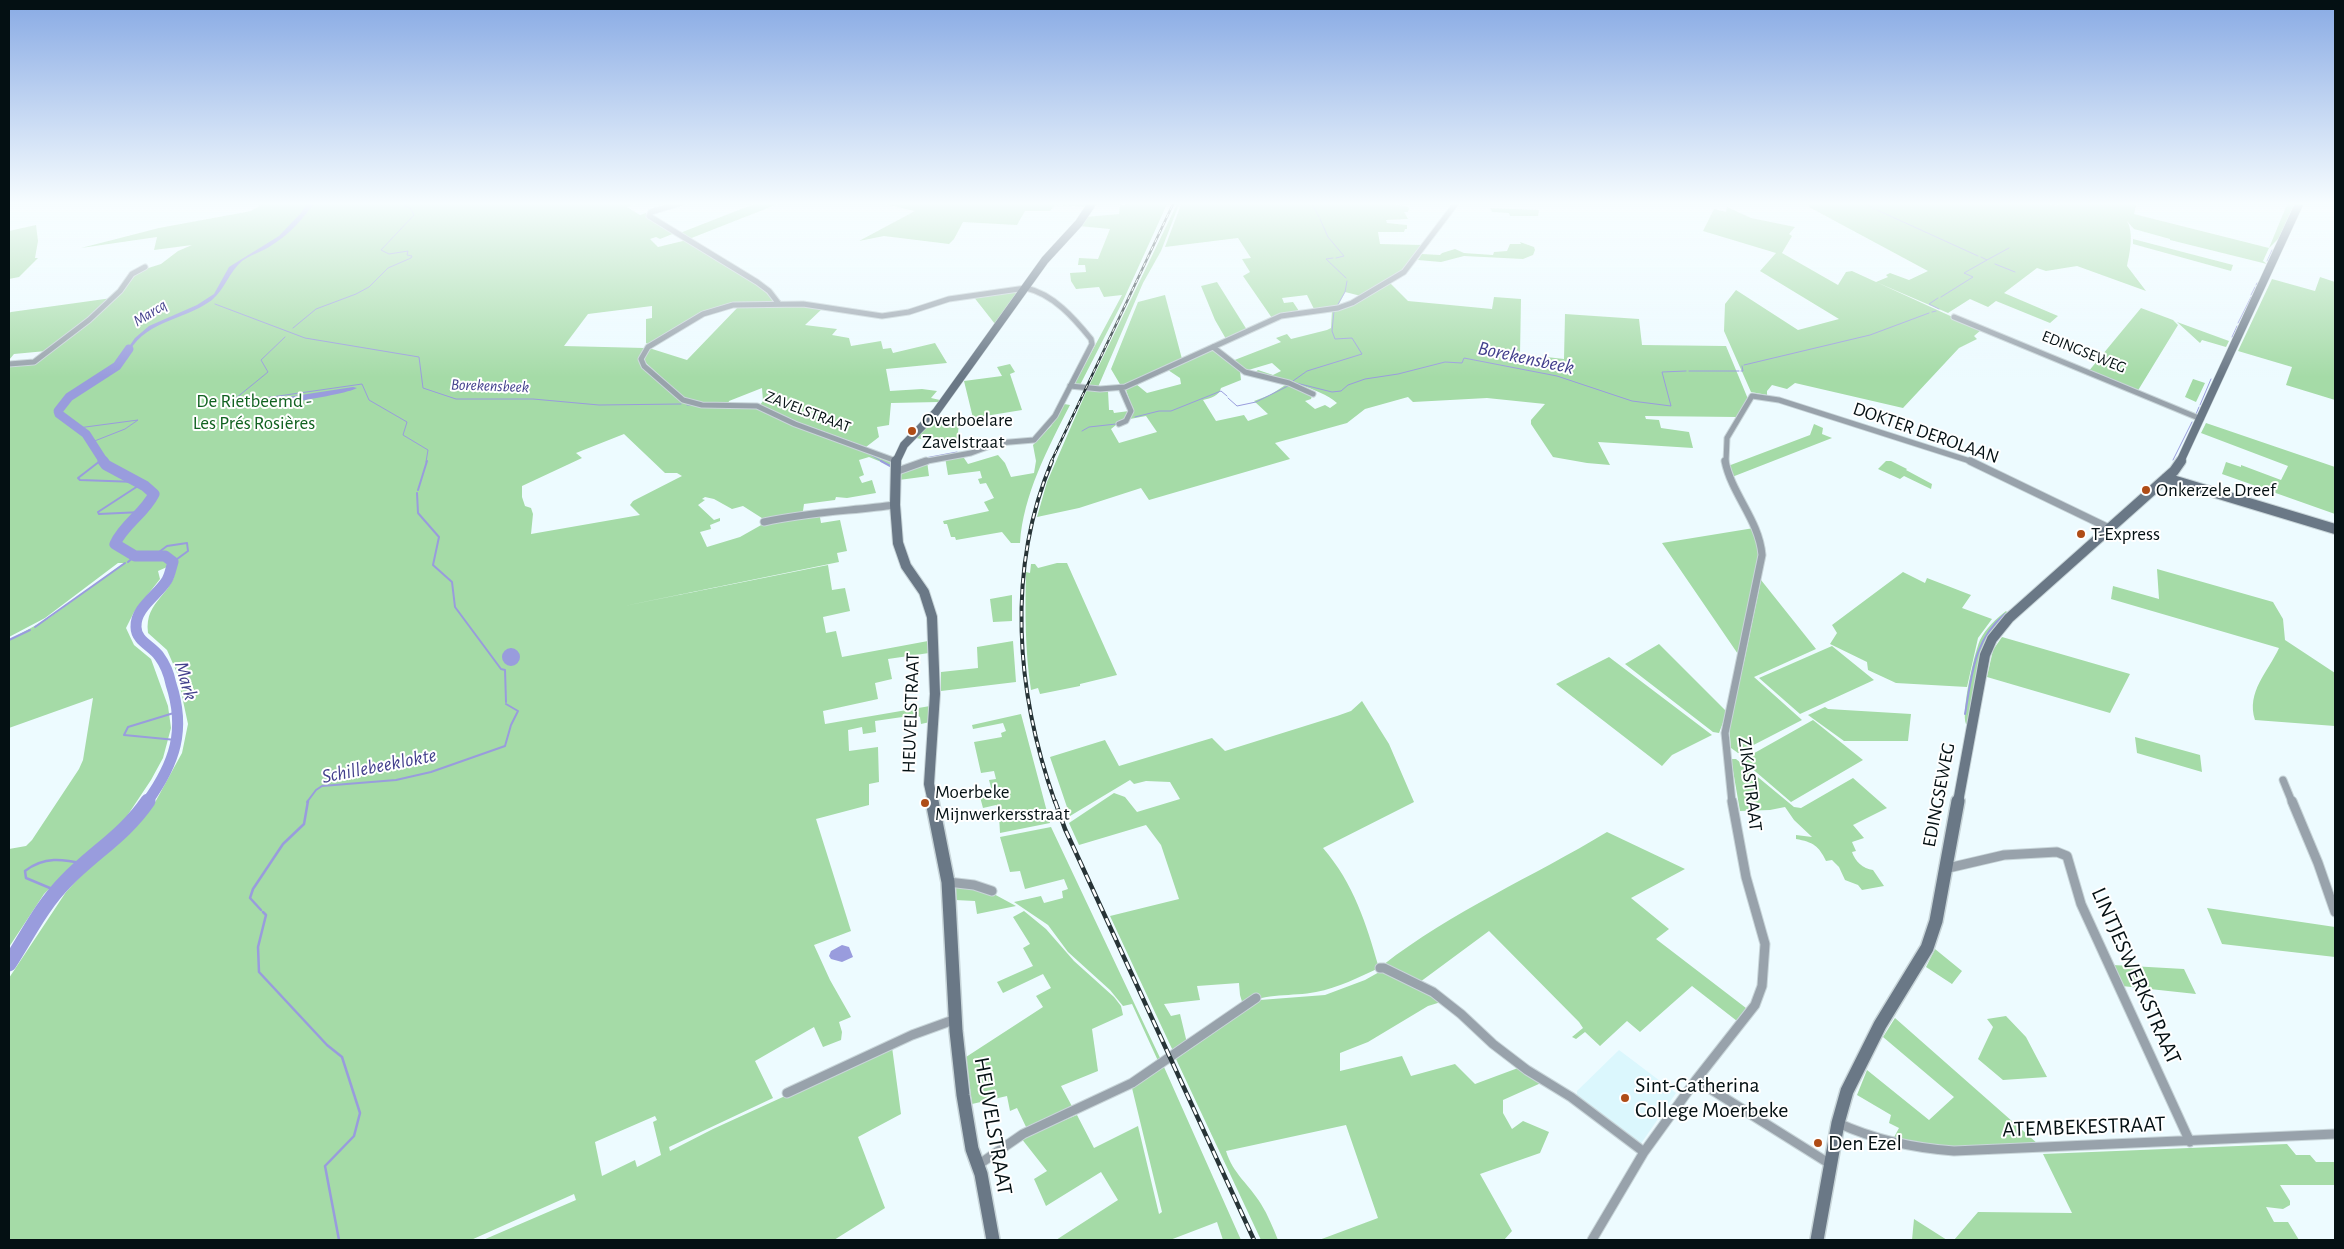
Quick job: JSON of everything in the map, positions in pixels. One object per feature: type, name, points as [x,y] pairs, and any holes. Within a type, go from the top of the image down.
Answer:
[{"type":"main road","points":[[896,467],[904,445],[936,412],[1045,260]]},
{"type":"main road","name":"EDINGSEWEG","points":[[1817,1240],[1838,1123],[1848,1091],[1873,1037],[1927,948],[1936,921],[1944,869],[1985,655],[1992,639],[2000,628],[2166,478],[2183,457],[2273,260]]},
{"type":"main road","name":"HEUVELSTRAAT","points":[[896,467],[895,505],[898,543],[906,566],[924,592],[932,617],[935,694],[929,784],[948,882],[956,1019],[965,1111],[972,1150],[978,1165],[994,1240]]},
{"type":"main road","points":[[2166,478],[2335,529]]},
{"type":"street","points":[[721,260],[769,291],[779,304]]},
{"type":"street","points":[[1070,386],[1100,389],[1121,388],[1281,316],[1345,306],[1400,275],[1414,260]]},
{"type":"street","points":[[9,364],[30,362],[37,359],[89,320],[120,291],[132,274],[145,267]]},
{"type":"street","points":[[896,467],[971,452],[998,443],[1034,440],[1055,416],[1092,340],[1048,297],[1026,288]]},
{"type":"street","name":"ZAVELSTRAAT","points":[[896,467],[757,406],[702,405],[683,400],[642,363],[642,359],[648,347],[702,314],[734,305],[779,304],[819,306],[882,316],[909,312],[956,298],[1026,288]]},
{"type":"street","name":"EDINGSEWEG","points":[[1954,318],[2201,419]]},
{"type":"street","points":[[1213,347],[1245,372],[1289,383],[1313,394]]},
{"type":"street","points":[[1119,424],[1126,421],[1131,410],[1121,388]]},
{"type":"street","name":"DOKTER DEROLAAN","points":[[1752,396],[1779,400],[1971,462],[2111,529]]},
{"type":"street","name":"ZIKASTRAAT","points":[[1592,1240],[1644,1152],[1696,1080],[1755,1005],[1762,986],[1766,944],[1746,877],[1733,810],[1725,733],[1746,643],[1763,543],[1735,490],[1727,465],[1725,451],[1726,441],[1752,396]]},
{"type":"street","points":[[764,522],[791,516],[848,512],[895,505]]},
{"type":"street","points":[[2283,780],[2318,864],[2335,912]]},
{"type":"street","name":"LINTJESWERKSTRAAT","points":[[1944,869],[1955,869],[1995,857],[2057,852],[2067,856],[2081,904],[2190,1142]]},
{"type":"street","points":[[948,882],[992,891]]},
{"type":"street","points":[[1380,968],[1384,968],[1433,992],[1461,1014],[1493,1044],[1527,1070],[1571,1097],[1644,1152]]},
{"type":"street","points":[[978,1165],[1023,1134],[1132,1083],[1256,998]]},
{"type":"street","points":[[787,1093],[896,1042],[956,1019]]},
{"type":"street","points":[[1696,1080],[1830,1164]]},
{"type":"street","name":"ATEMBEKESTRAAT","points":[[1838,1123],[1862,1135],[1886,1143],[1917,1149],[1954,1151],[2190,1142],[2335,1134]]},
{"type":"shaded area","name":"Sint-Catherina College Moerbeke","points":[[1619,1050],[1676,1093],[1640,1145],[1580,1101],[1577,1095],[1577,1091]]},
{"type":"green space","points":[[9,260],[36,260],[19,277],[9,279]]},
{"type":"green space","name":"De Rietbeemd - Les Prés Rosières","points":[[166,260],[719,260],[765,290],[775,302],[733,304],[705,311],[649,345],[646,343],[646,319],[652,318],[652,306],[588,314],[564,346],[645,348],[640,358],[681,401],[702,407],[758,408],[892,462],[891,466],[869,457],[859,460],[864,475],[859,477],[862,483],[872,480],[876,493],[847,498],[836,497],[835,500],[804,504],[803,511],[819,512],[821,523],[840,520],[847,551],[837,553],[839,562],[619,607],[828,565],[832,590],[845,588],[850,611],[823,617],[826,633],[836,631],[842,657],[928,641],[929,653],[888,659],[892,679],[875,683],[878,699],[823,711],[825,724],[930,706],[930,722],[921,724],[920,717],[916,715],[875,721],[876,732],[863,734],[862,727],[848,730],[849,751],[878,747],[879,782],[869,784],[869,805],[816,819],[851,931],[814,945],[830,980],[851,1017],[839,1022],[842,1032],[841,1040],[823,1047],[814,1027],[755,1061],[773,1098],[669,1147],[670,1151],[713,1129],[892,1047],[901,1114],[858,1137],[885,1208],[834,1240],[483,1240],[576,1200],[574,1194],[471,1240],[9,1240],[9,978],[66,892],[91,865],[126,836],[153,806],[182,753],[188,724],[177,673],[167,650],[148,633],[148,621],[151,612],[171,583],[175,574],[176,563],[158,571],[160,579],[134,612],[126,628],[134,645],[151,659],[168,706],[171,728],[163,758],[151,780],[117,831],[70,868],[44,894],[9,947],[9,849],[26,846],[32,840],[79,769],[83,760],[93,698],[9,728],[9,640],[49,618],[124,563],[118,563],[45,618],[9,637],[9,366],[33,363],[43,358],[93,320],[139,271],[161,264]],"holes":[[[624,434],[665,473],[677,473],[682,476],[633,501],[630,505],[640,515],[531,534],[533,514],[531,508],[525,506],[522,497],[522,486],[582,458],[576,453]],[[705,497],[714,499],[732,509],[743,506],[765,520],[763,524],[740,537],[707,547],[700,532],[711,529],[710,525],[720,521],[720,518],[714,520],[698,505],[705,500],[702,499]],[[655,1116],[657,1120],[653,1122],[661,1155],[637,1167],[635,1160],[602,1176],[595,1142]]]},
{"type":"green space","points":[[1079,260],[1141,260],[1080,385],[1076,385],[1075,383],[1122,295],[1104,297],[1099,287],[1076,289],[1071,281],[1070,273],[1086,272],[1085,265],[1078,265]]},
{"type":"green space","points":[[1150,260],[1156,260],[1143,283],[1098,387],[1089,386]]},
{"type":"green space","points":[[1243,260],[1411,260],[1403,270],[1361,296],[1345,292],[1338,306],[1314,309],[1307,295],[1282,298],[1284,303],[1293,302],[1299,311],[1272,318],[1243,276],[1250,272]]},
{"type":"green space","points":[[1421,260],[1448,260],[1441,262]]},
{"type":"green space","points":[[1770,260],[1795,260],[1838,285],[1846,272],[1852,271],[1981,330],[1974,336],[1977,339],[1959,348],[1903,408],[1795,383],[1787,389],[1772,385],[1767,391],[1767,395],[1751,392],[1724,331],[1725,304],[1736,290],[1798,330],[1839,319],[1760,271]]},
{"type":"green space","points":[[1908,260],[2128,260],[2127,266],[2146,291],[2077,266],[2046,271],[2037,268],[2004,293],[2058,316],[2050,323],[1996,301],[1988,307],[1970,299],[1948,313],[1876,282],[1888,277],[1886,275],[1890,273],[1909,280],[1928,271]]},
{"type":"green space","points":[[2192,260],[2215,260],[2233,265],[2231,271]]},
{"type":"green space","points":[[2252,260],[2263,260],[2267,264]]},
{"type":"green space","points":[[2320,277],[2335,282],[2335,400],[2286,385],[2292,367],[2238,351],[2272,279],[2315,291]]},
{"type":"green space","points":[[1217,282],[1247,330],[1226,339],[1215,320],[1201,286]]},
{"type":"green space","points":[[1390,283],[1408,301],[1492,309],[1494,297],[1521,299],[1520,354],[1564,359],[1565,314],[1639,319],[1642,345],[1726,346],[1748,399],[1737,417],[1645,416],[1646,419],[1659,420],[1661,428],[1689,432],[1693,448],[1598,442],[1610,465],[1553,457],[1531,424],[1531,420],[1545,404],[1487,398],[1413,402],[1408,397],[1365,409],[1347,423],[1275,443],[1290,459],[1149,500],[1141,488],[1079,508],[1037,517],[1047,482],[1087,390],[1108,391],[1109,410],[1113,410],[1114,413],[1129,411],[1126,417],[1111,429],[1119,443],[1157,432],[1146,416],[1130,419],[1133,410],[1126,390],[1136,384],[1147,393],[1181,384],[1180,378],[1168,370],[1213,350],[1240,371],[1241,380],[1221,388],[1217,395],[1203,400],[1216,421],[1244,415],[1248,421],[1268,414],[1254,401],[1270,395],[1287,384],[1309,393],[1312,396],[1311,399],[1305,401],[1315,409],[1325,405],[1330,408],[1337,403],[1320,392],[1298,384],[1254,373],[1258,370],[1273,375],[1281,371],[1272,363],[1245,371],[1232,361],[1281,342],[1276,338],[1287,334],[1291,339],[1327,330],[1331,328],[1332,310],[1351,306]]},
{"type":"green space","points":[[1016,292],[995,324],[973,296]]},
{"type":"green space","points":[[1165,295],[1182,359],[1121,386],[1111,369],[1138,302]]},
{"type":"green space","points":[[112,298],[84,323],[46,351],[14,354],[9,360],[9,313]]},
{"type":"green space","points":[[794,305],[823,308],[805,325],[837,329],[832,335],[849,338],[851,346],[881,341],[883,349],[891,348],[893,353],[935,343],[947,363],[886,369],[890,391],[922,389],[937,391],[931,398],[940,400],[939,402],[891,403],[889,425],[877,427],[879,437],[866,447],[798,422],[760,405],[763,401],[762,388],[729,401],[728,404],[702,403],[684,398],[645,362],[644,357],[649,348],[687,360],[739,306]]},
{"type":"green space","points":[[2141,308],[2173,320],[2178,325],[2137,392],[2088,372]]},
{"type":"green space","points":[[2177,322],[2229,341],[2226,347],[2202,340],[2200,343]]},
{"type":"green space","points":[[1010,364],[1015,372],[1010,374],[1022,410],[973,418],[964,381],[1002,376],[997,367]]},
{"type":"green space","points":[[2193,379],[2205,383],[2196,402],[2185,397]]},
{"type":"green space","points":[[1064,404],[1070,405],[1045,455],[1031,490],[1022,525],[1020,543],[1011,543],[1002,532],[956,540],[955,537],[951,537],[947,524],[944,524],[943,521],[989,511],[984,502],[994,498],[986,483],[980,484],[978,479],[982,478],[980,471],[948,475],[945,457],[962,455],[968,464],[998,455],[1005,463],[1011,477],[1034,473],[1036,461],[1033,445],[1051,426]]},
{"type":"green space","points":[[935,417],[959,421],[957,446],[916,438]]},
{"type":"green space","points":[[2206,423],[2335,467],[2335,514],[2222,474],[2226,462],[2241,467],[2241,465],[2281,480],[2288,466],[2201,433]]},
{"type":"green space","points":[[1814,424],[1823,428],[1822,434],[1832,438],[1732,477],[1728,466],[1810,435]]},
{"type":"green space","points":[[927,461],[929,476],[899,480],[901,472]]},
{"type":"green space","points":[[1886,461],[1891,461],[1907,469],[1932,484],[1931,489],[1904,476],[1900,479],[1878,469]]},
{"type":"green space","points":[[1754,528],[1761,545],[1740,657],[1662,543]]},
{"type":"green space","points":[[1057,563],[1067,563],[1117,675],[1080,684],[1080,686],[1040,694],[1038,688],[1031,690],[1029,675],[1026,631],[1026,572],[1030,573],[1031,564],[1035,564],[1038,568]]},
{"type":"green space","points":[[2157,569],[2273,602],[2283,619],[2285,640],[2335,673],[2335,726],[2255,720],[2253,700],[2256,691],[2279,648],[2111,599],[2113,586],[2159,599]]},
{"type":"green space","points":[[1903,572],[1925,583],[1927,578],[1971,595],[1962,608],[1992,619],[1978,638],[1967,687],[1896,683],[1868,670],[1867,662],[1830,644],[1837,633],[1832,625]]},
{"type":"green space","points":[[1761,580],[1816,649],[1754,677],[1802,720],[1738,753],[1731,748],[1729,725]]},
{"type":"green space","points":[[1012,595],[1012,621],[993,622],[990,599]]},
{"type":"green space","points":[[2006,611],[2008,613],[1993,629],[1968,724],[1966,724],[1965,708],[1977,647],[1988,628]]},
{"type":"green space","points":[[2002,637],[2130,674],[2110,713],[1987,677],[1993,650]]},
{"type":"green space","points":[[1013,641],[1016,682],[941,691],[941,672],[978,668],[977,647]]},
{"type":"green space","points":[[1659,644],[1727,712],[1719,733],[1713,732],[1625,664]]},
{"type":"green space","points":[[1832,646],[1874,680],[1800,714],[1759,678]]},
{"type":"green space","points":[[1609,657],[1712,735],[1672,755],[1662,766],[1556,684]]},
{"type":"green space","points":[[1362,701],[1389,744],[1414,802],[1323,848],[1343,876],[1358,905],[1379,968],[1332,988],[1307,993],[1270,996],[1243,1005],[1239,983],[1197,986],[1200,1000],[1164,1004],[1171,1016],[1180,1014],[1187,1043],[1173,1051],[1110,916],[1179,899],[1161,845],[1146,825],[1079,845],[1069,823],[1114,793],[1125,797],[1137,812],[1180,799],[1170,782],[1146,781],[1134,784],[1130,780],[1070,816],[1050,757],[1105,740],[1119,766],[1212,738],[1225,751],[1351,711]]},
{"type":"green space","points":[[1825,707],[1828,709],[1911,714],[1908,741],[1844,741],[1808,715]]},
{"type":"green space","points":[[1021,714],[1050,823],[1000,833],[996,805],[983,808],[980,797],[993,795],[989,780],[996,779],[994,771],[981,773],[974,742],[1002,737],[1001,733],[1006,731],[1003,723],[973,729],[972,725]]},
{"type":"green space","points":[[1813,720],[1863,760],[1791,802],[1742,760]]},
{"type":"green space","points":[[2135,737],[2200,755],[2202,772],[2137,753]]},
{"type":"green space","points":[[1731,759],[1736,759],[1794,807],[1801,808],[1853,778],[1887,808],[1853,825],[1864,838],[1852,842],[1856,851],[1852,852],[1855,858],[1863,866],[1873,870],[1884,886],[1862,890],[1858,885],[1845,880],[1839,867],[1832,860],[1826,861],[1815,846],[1796,839],[1796,835],[1812,837],[1794,820],[1785,807],[1770,810],[1740,811]]},
{"type":"green space","points":[[1051,827],[1161,1060],[1159,1063],[1132,1004],[1123,1006],[1110,990],[1068,952],[1048,925],[1014,902],[1041,896],[1044,903],[1063,898],[1062,891],[1068,889],[1064,879],[1025,889],[1020,871],[1010,872],[1000,837]]},
{"type":"green space","points":[[1607,832],[1685,869],[1631,898],[1669,929],[1656,939],[1746,1008],[1737,1021],[1692,986],[1640,1032],[1627,1021],[1600,1046],[1585,1032],[1576,1039],[1572,1037],[1583,1028],[1579,1022],[1489,931],[1420,982],[1383,965],[1409,946],[1465,911]]},
{"type":"green space","points":[[954,885],[992,893],[1016,906],[977,914],[975,901],[955,900]]},
{"type":"green space","points":[[2207,908],[2335,927],[2335,957],[2222,944]]},
{"type":"green space","points":[[1024,911],[1046,929],[1074,961],[1114,997],[1121,1006],[1123,1015],[1092,1029],[1098,1071],[1061,1086],[1074,1110],[1027,1129],[1017,1108],[1010,1111],[1007,1096],[972,1104],[966,1057],[1043,1007],[1036,996],[1051,988],[1043,974],[1003,993],[997,982],[1033,966],[1023,948],[1030,944],[1013,917]]},
{"type":"green space","points":[[1935,949],[1962,971],[1952,984],[1926,967]]},
{"type":"green space","points":[[2113,965],[2184,969],[2196,994],[2122,986]]},
{"type":"green space","points":[[1381,971],[1420,989],[1441,1002],[1428,1006],[1368,1042],[1340,1053],[1340,1071],[1402,1056],[1411,1076],[1455,1064],[1475,1084],[1518,1068],[1541,1083],[1503,1100],[1503,1113],[1512,1129],[1523,1121],[1549,1132],[1540,1153],[1480,1174],[1512,1231],[1504,1240],[1319,1240],[1378,1218],[1346,1125],[1226,1151],[1237,1173],[1264,1208],[1278,1240],[1261,1240],[1176,1059],[1260,1000],[1325,995],[1365,980]]},
{"type":"green space","points":[[2006,1016],[2026,1037],[2047,1077],[2003,1080],[1978,1059],[1993,1027],[1987,1019]]},
{"type":"green space","points":[[1895,1018],[2038,1144],[1945,1147],[1892,1141],[1899,1128],[1889,1123],[1891,1115],[1857,1095],[1867,1070],[1929,1120],[1954,1097],[1883,1037]]},
{"type":"green space","points":[[1164,1067],[1241,1240],[1223,1240],[1217,1222],[1170,1240],[1056,1240],[1118,1200],[1101,1172],[1046,1206],[1034,1179],[1047,1171],[1021,1138],[1077,1115],[1094,1148],[1138,1126],[1159,1214],[1162,1212],[1132,1088]]},
{"type":"green space","points":[[2287,1144],[2296,1155],[2310,1155],[2316,1162],[2335,1162],[2335,1185],[2280,1185],[2290,1201],[2290,1205],[2283,1209],[2266,1207],[2274,1222],[2288,1222],[2299,1240],[1954,1240],[1978,1212],[2072,1213],[2043,1154]]},
{"type":"green space","points":[[1914,1219],[1947,1240],[1912,1240]]},
{"type":"water","points":[[243,260],[212,300],[152,329],[133,346],[126,358],[119,361],[135,338],[149,326],[197,305],[214,294],[229,267]]},
{"type":"water","points":[[353,387],[357,388],[295,402],[255,407],[231,407],[236,405]]},
{"type":"water","points":[[511,648],[519,653],[520,657],[515,665],[511,666],[503,661],[502,657],[507,649]]},
{"type":"water","points":[[842,945],[849,947],[853,957],[842,962],[831,959],[829,956],[831,951]]},
{"type":"waterway","name":"Schillebeeklokte","points":[[293,328],[316,309],[369,287],[388,268],[406,260]]},
{"type":"waterway","points":[[1327,260],[1346,278]]},
{"type":"waterway","name":"Borekensbeek","points":[[1941,297],[1973,277],[1964,273],[1986,260]]},
{"type":"waterway","points":[[1995,264],[2015,272]]},
{"type":"waterway","points":[[1337,306],[1345,292],[1347,281]]},
{"type":"waterway","points":[[2251,295],[2255,287]]},
{"type":"waterway","points":[[2238,323],[2251,297]]},
{"type":"waterway","name":"Borekensbeek","points":[[1938,298],[1929,304],[1939,309]]},
{"type":"waterway","name":"Borekensbeek","points":[[215,304],[305,338],[419,357],[423,388],[456,399],[533,399],[599,405],[681,404]]},
{"type":"waterway","points":[[1293,381],[1307,371],[1362,354],[1352,338],[1335,339],[1332,331],[1334,311]]},
{"type":"waterway","name":"Borekensbeek","points":[[1932,312],[1936,311]]},
{"type":"waterway","name":"Borekensbeek","points":[[1744,365],[1870,335],[1929,313]]},
{"type":"waterway","points":[[2232,337],[2237,326]]},
{"type":"waterway","name":"Schillebeeklokte","points":[[285,337],[261,360],[268,372],[230,403],[362,384],[369,400],[407,422],[403,435],[428,450],[426,462]]},
{"type":"waterway","name":"Marcq","points":[[104,462],[86,434],[59,414],[58,411],[69,397],[117,366],[129,349]]},
{"type":"waterway","name":"Borekensbeek","points":[[1292,382],[1332,392],[1341,391],[1348,385],[1365,379],[1398,374],[1445,362],[1462,363],[1464,358],[1557,376],[1632,401],[1671,406],[1662,372],[1686,371]]},
{"type":"waterway","name":"Borekensbeek","points":[[1741,371],[1743,371],[1742,366]]},
{"type":"waterway","name":"Borekensbeek","points":[[1689,371],[1739,371]]},
{"type":"waterway","points":[[2200,405],[2211,379]]},
{"type":"waterway","name":"Borekensbeek","points":[[1228,398],[1237,406],[1256,402],[1290,385]]},
{"type":"waterway","name":"Borekensbeek","points":[[1135,417],[1159,411],[1171,411],[1221,391],[1227,396]]},
{"type":"waterway","name":"Borekensbeek","points":[[687,405],[693,405]]},
{"type":"waterway","points":[[2196,414],[2199,407]]},
{"type":"waterway","points":[[78,428],[138,420],[125,429],[92,442]]},
{"type":"waterway","points":[[2173,460],[2192,422]]},
{"type":"waterway","name":"Borekensbeek","points":[[1082,431],[1089,427],[1116,424]]},
{"type":"waterway","name":"Borekensbeek","points":[[864,451],[883,462]]},
{"type":"waterway","name":"Borekensbeek","points":[[925,458],[957,452]]},
{"type":"waterway","name":"Mark","points":[[98,462],[102,459]]},
{"type":"waterway","points":[[100,461],[78,478],[80,480],[137,482]]},
{"type":"waterway","name":"Mark","points":[[103,461],[106,465],[145,486],[154,494],[123,531],[115,544],[135,556],[165,556],[173,562],[167,580],[139,614],[136,627],[141,640],[156,652],[163,662],[169,677],[178,716],[175,746],[171,760],[165,774],[147,802]]},
{"type":"waterway","name":"Schillebeeklokte","points":[[418,490],[427,461]]},
{"type":"waterway","name":"Borekensbeek","points":[[881,461],[892,467]]},
{"type":"waterway","points":[[141,484],[98,512],[99,514],[142,512]]},
{"type":"waterway","name":"Schillebeeklokte","points":[[417,493],[418,513],[439,537],[433,565],[452,582],[455,607],[501,669],[505,670],[506,702]]},
{"type":"waterway","points":[[155,555],[167,546],[187,543],[188,551],[173,562]]},
{"type":"waterway","points":[[128,562],[135,556]]},
{"type":"waterway","points":[[35,627],[125,563]]},
{"type":"waterway","points":[[1965,714],[1972,672],[1980,647],[1994,624],[2005,614]]},
{"type":"waterway","points":[[9,640],[30,630]]},
{"type":"waterway","name":"Schillebeeklokte","points":[[307,802],[316,790],[322,786],[396,780],[431,772],[505,746],[511,725],[518,711],[506,704]]},
{"type":"waterway","points":[[176,740],[124,735],[128,727],[177,712]]},
{"type":"waterway","name":"Mark","points":[[9,964],[42,910],[57,890],[119,834],[148,801]]},
{"type":"waterway","name":"Schillebeeklokte","points":[[261,910],[250,898],[253,889],[283,844],[304,824],[308,801]]},
{"type":"waterway","points":[[57,891],[26,878],[25,871],[39,863],[54,860],[85,864]]},
{"type":"waterway","name":"Schillebeeklokte","points":[[263,912],[266,915],[258,947],[259,972],[327,1045],[342,1057],[360,1113],[354,1136],[325,1166],[339,1240]]},
{"type":"railway","points":[[1051,462],[1146,260]]},
{"type":"railway","points":[[1052,461],[1037,502],[1028,545],[1022,588],[1022,631],[1025,675],[1032,718],[1055,802]]},
{"type":"railway","points":[[1055,801],[1065,829],[1254,1240]]},
{"type":"place","name":"Overboelare Zavelstraat","points":[[912,431]]},
{"type":"place","name":"Onkerzele Dreef","points":[[2146,490]]},
{"type":"place","name":"T-Express","points":[[2081,534]]},
{"type":"place","name":"Moerbeke Mijnwerkersstraat","points":[[925,803]]},
{"type":"place","name":"Sint-Catherina College Moerbeke","points":[[1625,1098]]},
{"type":"place","name":"Den Ezel","points":[[1818,1143]]}]
